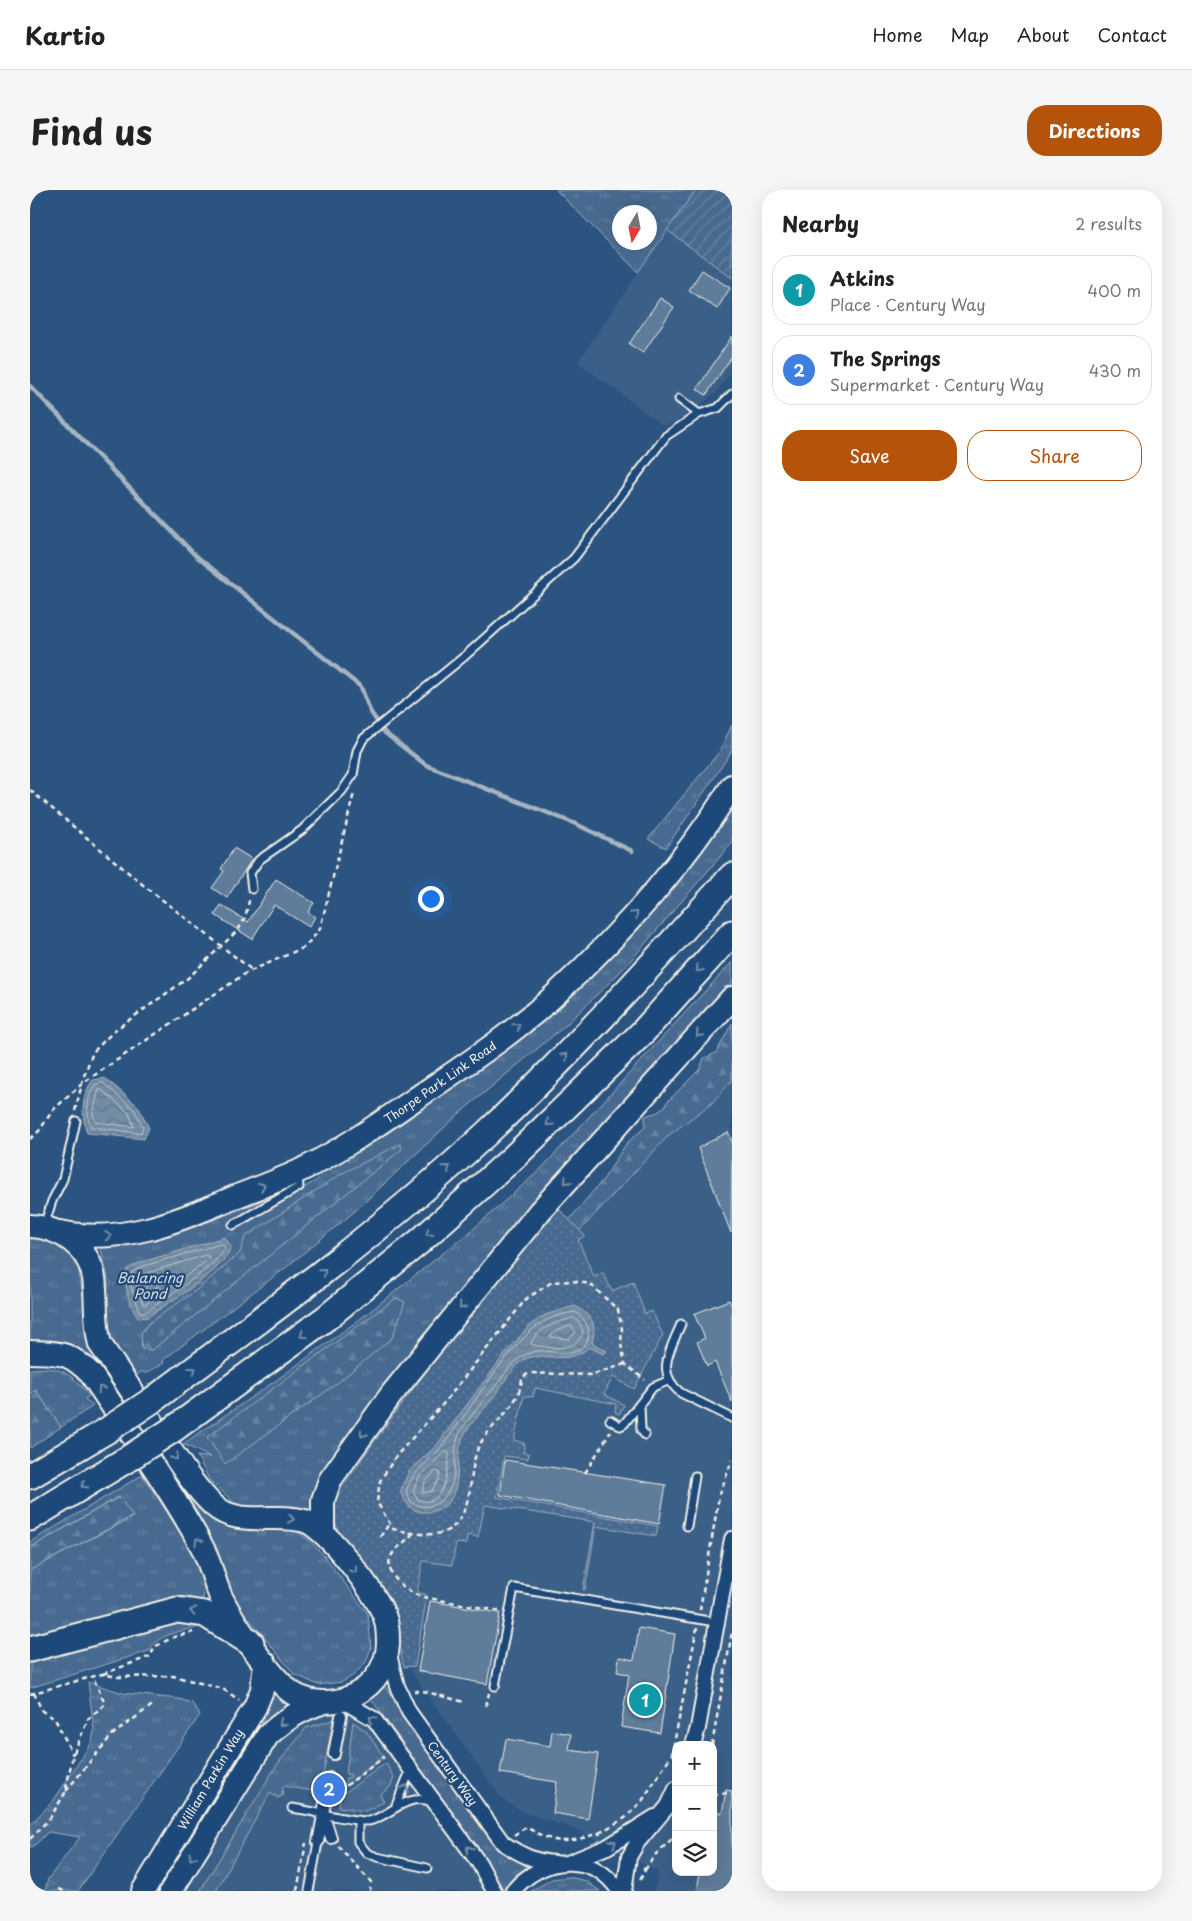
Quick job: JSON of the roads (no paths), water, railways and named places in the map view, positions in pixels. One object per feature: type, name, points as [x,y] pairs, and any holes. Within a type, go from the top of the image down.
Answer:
[{"type":"highway","name":"Thorpe Park Link Road","points":[[44,1228],[97,1236],[120,1235],[174,1222],[298,1172],[372,1129],[490,1048],[556,994],[641,908],[716,813],[732,786]]},
{"type":"highway","points":[[30,1476],[106,1431],[154,1399],[304,1288],[397,1212],[488,1132],[612,1010],[732,876]]},
{"type":"highway","points":[[30,1518],[175,1428],[326,1318],[419,1242],[515,1156],[642,1033],[732,933]]},
{"type":"highway","points":[[323,1532],[323,1500],[330,1480],[391,1395],[540,1211],[732,998]]},
{"type":"highway","points":[[44,1228],[82,1250],[94,1277],[96,1330],[100,1344],[193,1483],[212,1504],[228,1514],[241,1518],[298,1519],[309,1522],[323,1532],[378,1604],[385,1617],[388,1632],[388,1648]]},
{"type":"highway","points":[[30,1352],[66,1354],[78,1360],[91,1374],[201,1544],[221,1597],[258,1653],[284,1687],[295,1695],[333,1707]]},
{"type":"highway","points":[[30,1649],[169,1611],[188,1610],[205,1614],[258,1653]]},
{"type":"highway","name":"William Parkin Way","points":[[172,1891],[268,1735],[287,1718],[305,1708],[333,1707],[362,1691],[374,1680],[384,1664],[388,1648]]},
{"type":"highway","name":"William Parkin Way","points":[[143,1891],[255,1707],[262,1690],[258,1653]]},
{"type":"street","points":[[694,1741],[732,1539]]},
{"type":"street","name":"Century Way","points":[[388,1648],[397,1686],[409,1712],[503,1843],[520,1855],[537,1862],[562,1863],[607,1847],[662,1813]]},
{"type":"street","points":[[334,1754],[333,1707],[348,1704],[374,1719],[479,1863],[494,1891]]},
{"type":"street","points":[[318,1842],[330,1778]]},
{"type":"street","name":"Century Way","points":[[624,1891],[629,1857],[637,1843],[662,1813],[672,1796]]},
{"type":"street","points":[[323,1812],[331,1838]]},
{"type":"street","points":[[513,1891],[522,1879],[538,1869],[562,1863],[595,1869],[606,1877],[619,1891]]},
{"type":"lane","points":[[252,888],[250,873],[259,860],[302,830],[342,791],[353,775],[357,751],[363,739],[465,656],[574,558],[666,436],[699,414],[718,408],[732,394]]},
{"type":"lane","points":[[679,399],[699,414]]},
{"type":"lane","points":[[44,1228],[52,1200],[63,1179],[76,1121]]},
{"type":"lane","points":[[233,1225],[299,1187],[298,1172]]},
{"type":"lane","points":[[681,1324],[665,1365],[670,1380],[681,1393],[732,1418]]},
{"type":"lane","points":[[613,1422],[620,1426],[624,1424],[653,1387],[670,1380]]},
{"type":"lane","points":[[640,1404],[641,1430],[645,1435]]},
{"type":"lane","points":[[687,1526],[695,1476]]},
{"type":"lane","points":[[495,1686],[514,1588],[715,1622]]},
{"type":"lane","points":[[396,1805],[409,1778],[410,1769]]},
{"type":"lane","points":[[292,1808],[323,1812],[358,1820],[371,1820],[396,1805],[422,1800],[435,1804]]},
{"type":"lane","points":[[358,1820],[358,1842],[367,1853],[428,1868]]},
{"type":"lane","points":[[309,1891],[318,1842]]},
{"type":"water","points":[[105,1078],[138,1106],[149,1128],[144,1139],[87,1133],[83,1112],[86,1092],[93,1080]]},
{"type":"water","name":"Balancing Pond","points":[[225,1237],[231,1247],[226,1257],[218,1266],[195,1285],[148,1317],[138,1318],[128,1295],[127,1269],[139,1263]]},
{"type":"water","points":[[575,1306],[590,1317],[594,1325],[592,1343],[607,1351],[603,1354],[589,1347],[580,1354],[570,1357],[534,1357],[518,1364],[463,1437],[460,1446],[457,1482],[449,1502],[440,1509],[427,1512],[413,1510],[400,1492],[409,1471],[436,1446],[501,1359],[529,1326],[545,1315]]},
{"type":"waterway","points":[[30,386],[196,556],[361,687],[370,711],[385,733],[426,765],[576,824],[632,851]]},
{"type":"place","name":"Atkins","points":[[645,1700]]},
{"type":"place","name":"The Springs","points":[[329,1789]]}]
